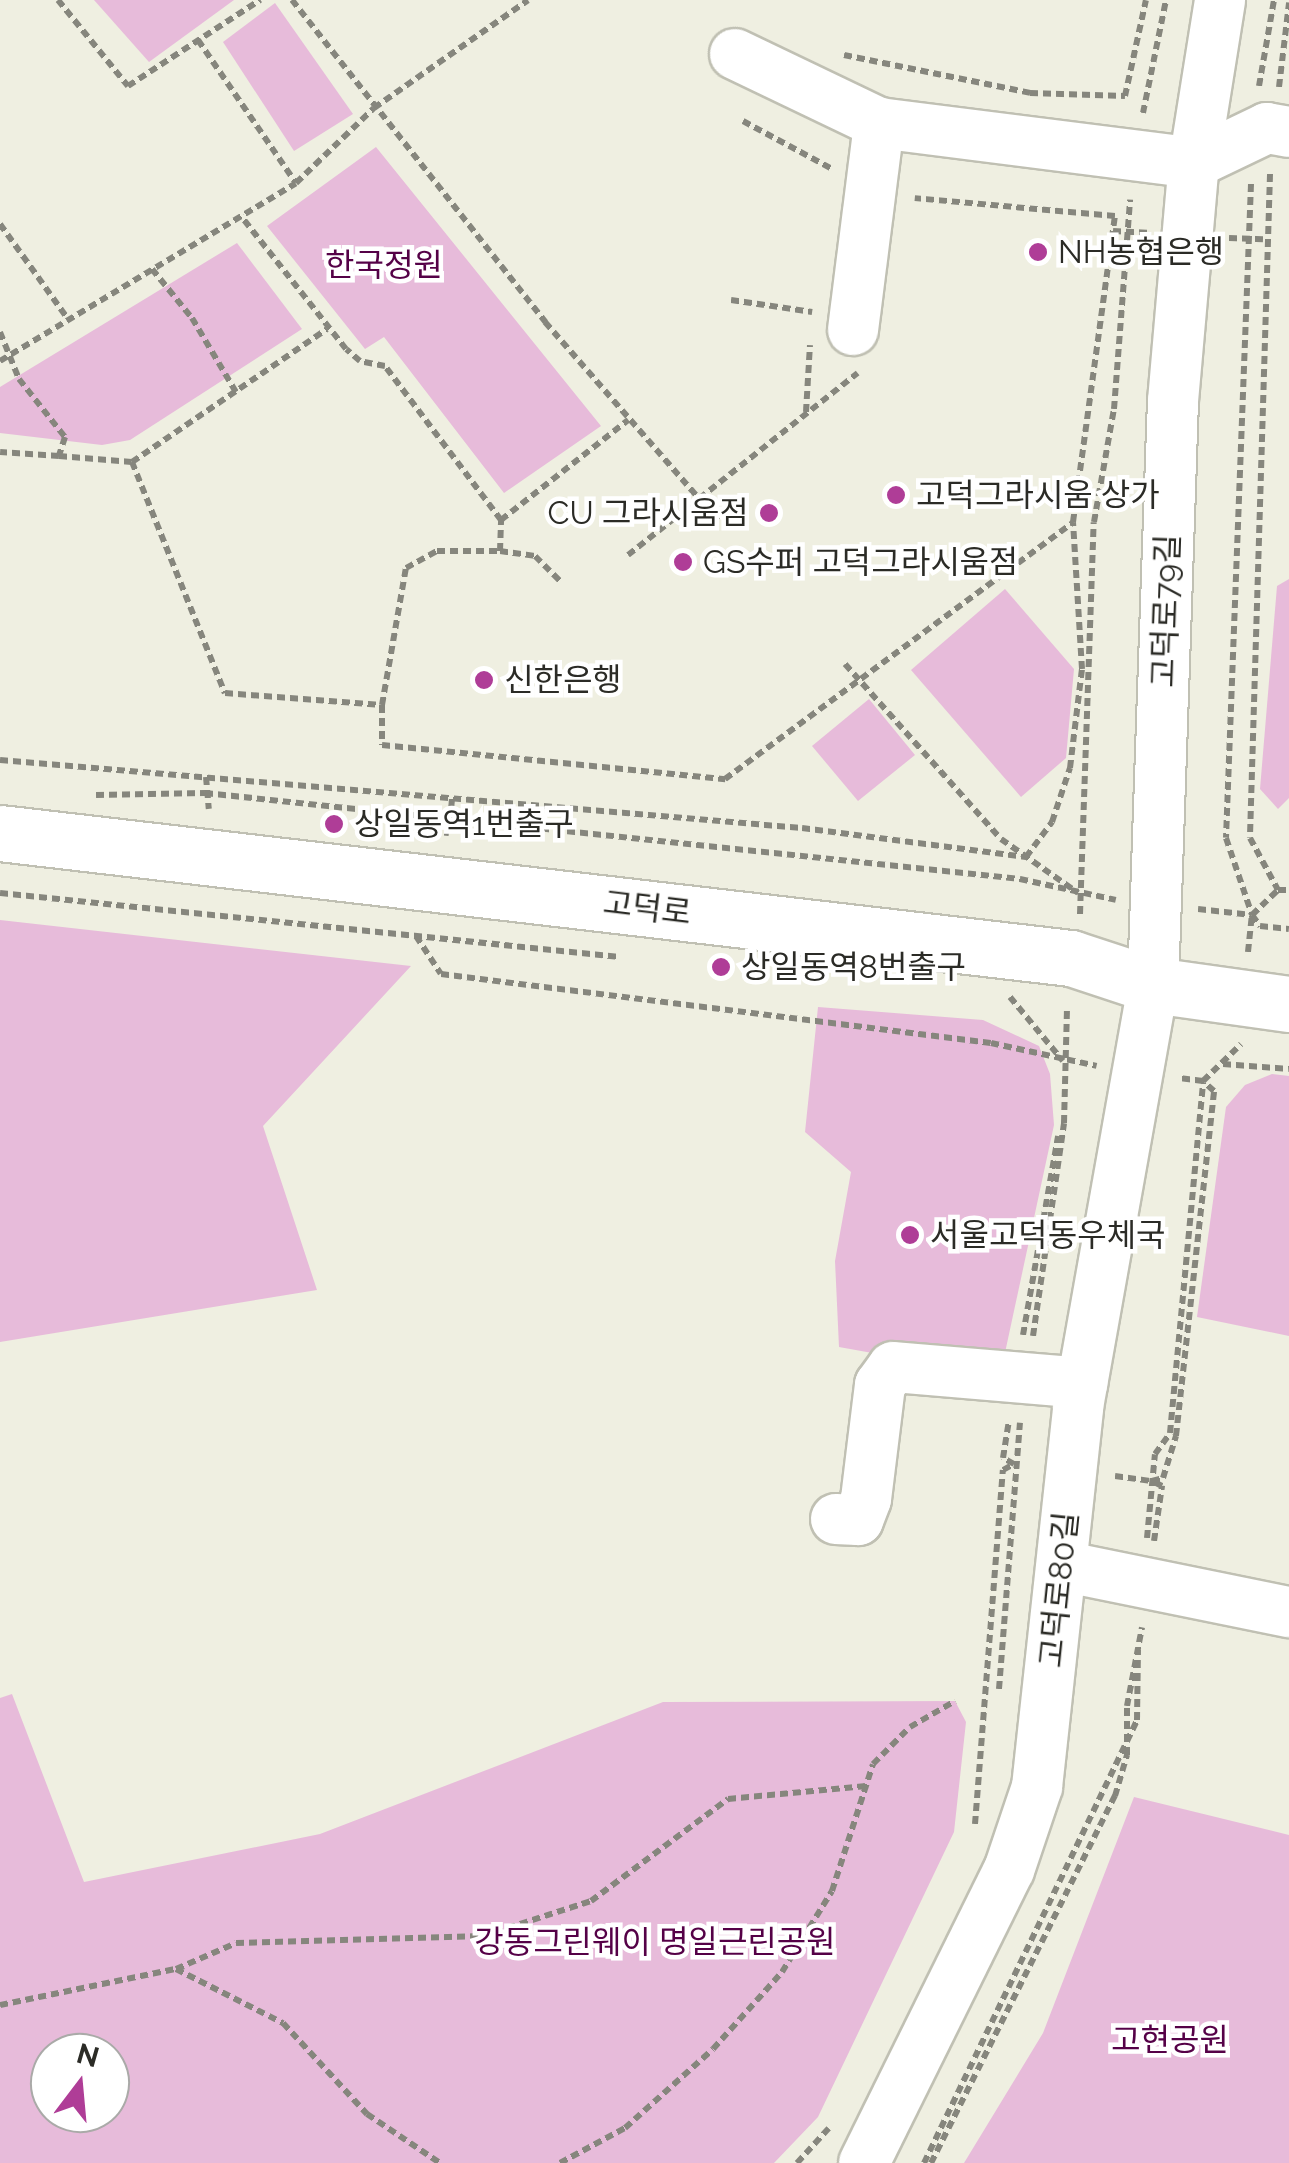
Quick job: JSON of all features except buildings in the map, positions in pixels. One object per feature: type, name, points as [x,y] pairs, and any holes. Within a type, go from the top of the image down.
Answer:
[{"type":"main road","name":"고덕로","points":[[0,832],[1071,958],[1153,986],[1289,1004]]},
{"type":"street","name":"고덕로79길","points":[[1153,986],[1172,401],[1194,163],[1220,0]]},
{"type":"street","points":[[735,54],[880,122],[1194,163],[1273,132]]},
{"type":"street","points":[[842,337],[880,122]]},
{"type":"street","name":"고덕로80길","points":[[864,2163],[1009,1870],[1037,1787],[1082,1383],[1153,986]]},
{"type":"street","points":[[836,1519],[858,1520],[866,1499],[880,1384],[893,1367],[1082,1383]]},
{"type":"street","points":[[1062,1566],[1289,1612]]},
{"type":"path","points":[[58,0],[128,86],[260,0]]},
{"type":"path","points":[[292,0],[374,108],[628,420],[718,520]]},
{"type":"path","points":[[0,361],[296,183],[374,108],[528,0]]},
{"type":"path","points":[[829,49],[929,76],[1030,93],[1125,96],[1146,0]]},
{"type":"path","points":[[1084,897],[1094,522],[1114,409],[1134,156],[1166,0]]},
{"type":"path","points":[[1274,0],[1273,132],[1226,838],[1252,916],[1260,926],[1289,928]]},
{"type":"path","points":[[1278,890],[1250,838],[1264,240],[1289,3]]},
{"type":"path","points":[[198,40],[296,183]]},
{"type":"path","points":[[744,121],[834,170],[841,183]]},
{"type":"path","points":[[914,212],[915,195],[1116,216],[1073,522],[1082,669],[1070,768],[1052,822],[1026,856]]},
{"type":"path","points":[[241,216],[328,329],[360,361],[385,366],[501,520],[500,551]]},
{"type":"path","points":[[0,224],[68,320]]},
{"type":"path","points":[[152,269],[192,318],[236,392]]},
{"type":"path","points":[[813,296],[842,337]]},
{"type":"path","points":[[731,300],[842,337]]},
{"type":"path","points":[[0,452],[132,462],[328,329]]},
{"type":"path","points":[[0,332],[13,353],[19,379],[65,437],[59,456]]},
{"type":"path","points":[[628,555],[806,413],[842,337]]},
{"type":"path","points":[[806,413],[842,337]]},
{"type":"path","points":[[501,520],[628,420]]},
{"type":"path","points":[[132,462],[225,692],[382,705]]},
{"type":"path","points":[[561,582],[535,556],[500,551],[437,551],[406,568],[382,705],[382,746],[724,779],[1073,522]]},
{"type":"path","points":[[845,664],[1001,839],[1084,897]]},
{"type":"path","points":[[0,760],[802,828],[1026,856]]},
{"type":"path","points":[[206,777],[204,808],[222,810]]},
{"type":"path","points":[[81,796],[205,793],[1020,878],[1084,897]]},
{"type":"path","points":[[392,828],[449,833],[452,798]]},
{"type":"path","points":[[1252,916],[1278,890],[1289,890]]},
{"type":"path","points":[[0,893],[416,936],[441,974],[991,1043],[1063,1061]]},
{"type":"path","points":[[992,994],[1008,996],[1063,1061],[1064,1123],[1021,1378],[999,1694]]},
{"type":"path","points":[[928,2163],[1137,1720],[1138,1647],[1152,1481],[1155,1454],[1170,1433],[1203,1082],[1241,1046]]},
{"type":"path","points":[[1222,1064],[1289,1070]]},
{"type":"path","points":[[975,1830],[1003,1470],[1014,1464]]},
{"type":"path","points":[[560,2163],[625,2128],[714,2049],[782,1972],[832,1891],[866,1786],[891,1742],[955,1701]]},
{"type":"path","points":[[980,2053],[987,2052],[1115,1796],[1127,1740]]},
{"type":"path","points":[[982,1836],[992,1767]]},
{"type":"path","points":[[0,2005],[176,1969],[236,1943],[483,1936],[591,1901],[728,1798],[866,1786]]},
{"type":"path","points":[[176,1969],[283,2024],[367,2114],[440,2163]]},
{"type":"path","points":[[797,2163],[836,2120]]},
{"type":"green space","points":[[94,0],[234,0],[149,62]]},
{"type":"green space","points":[[275,3],[353,114],[294,151],[223,42]]},
{"type":"green space","name":"한국정원","points":[[376,147],[601,426],[504,493],[384,337],[365,349],[267,226]]},
{"type":"green space","points":[[237,243],[302,329],[130,440],[102,445],[0,433],[0,387]]},
{"type":"green space","points":[[1289,579],[1289,798],[1278,809],[1260,789],[1277,586]]},
{"type":"green space","points":[[1005,589],[1074,669],[1066,758],[1021,797],[911,670]]},
{"type":"green space","points":[[869,699],[915,755],[858,801],[812,746]]},
{"type":"green space","points":[[0,920],[411,966],[263,1126],[317,1290],[0,1342]]},
{"type":"green space","points":[[818,1007],[983,1020],[1039,1046],[1050,1074],[1054,1125],[1000,1376],[839,1347],[835,1261],[851,1172],[805,1132]]},
{"type":"green space","points":[[1272,1074],[1289,1076],[1289,1336],[1197,1317],[1226,1107],[1245,1085]]},
{"type":"green space","name":"강동그린웨이 명일근린공원","points":[[12,1694],[84,1882],[320,1834],[663,1702],[955,1701],[966,1722],[954,1832],[818,2117],[774,2163],[0,2163],[0,1698]]},
{"type":"green space","name":"고현공원","points":[[1134,1797],[1289,1835],[1289,2163],[964,2163],[1043,2033]]},
{"type":"place","name":"NH농협은행","points":[[1038,252]]},
{"type":"place","name":"고덕그라시움 상가","points":[[896,495]]},
{"type":"place","name":"CU 그라시움점","points":[[769,513]]},
{"type":"place","name":"GS수퍼 고덕그라시움점","points":[[683,562]]},
{"type":"place","name":"신한은행","points":[[484,680]]},
{"type":"place","name":"상일동역1번출구","points":[[334,824]]},
{"type":"place","name":"상일동역8번출구","points":[[721,967]]},
{"type":"place","name":"서울고덕동우체국","points":[[910,1235]]}]
